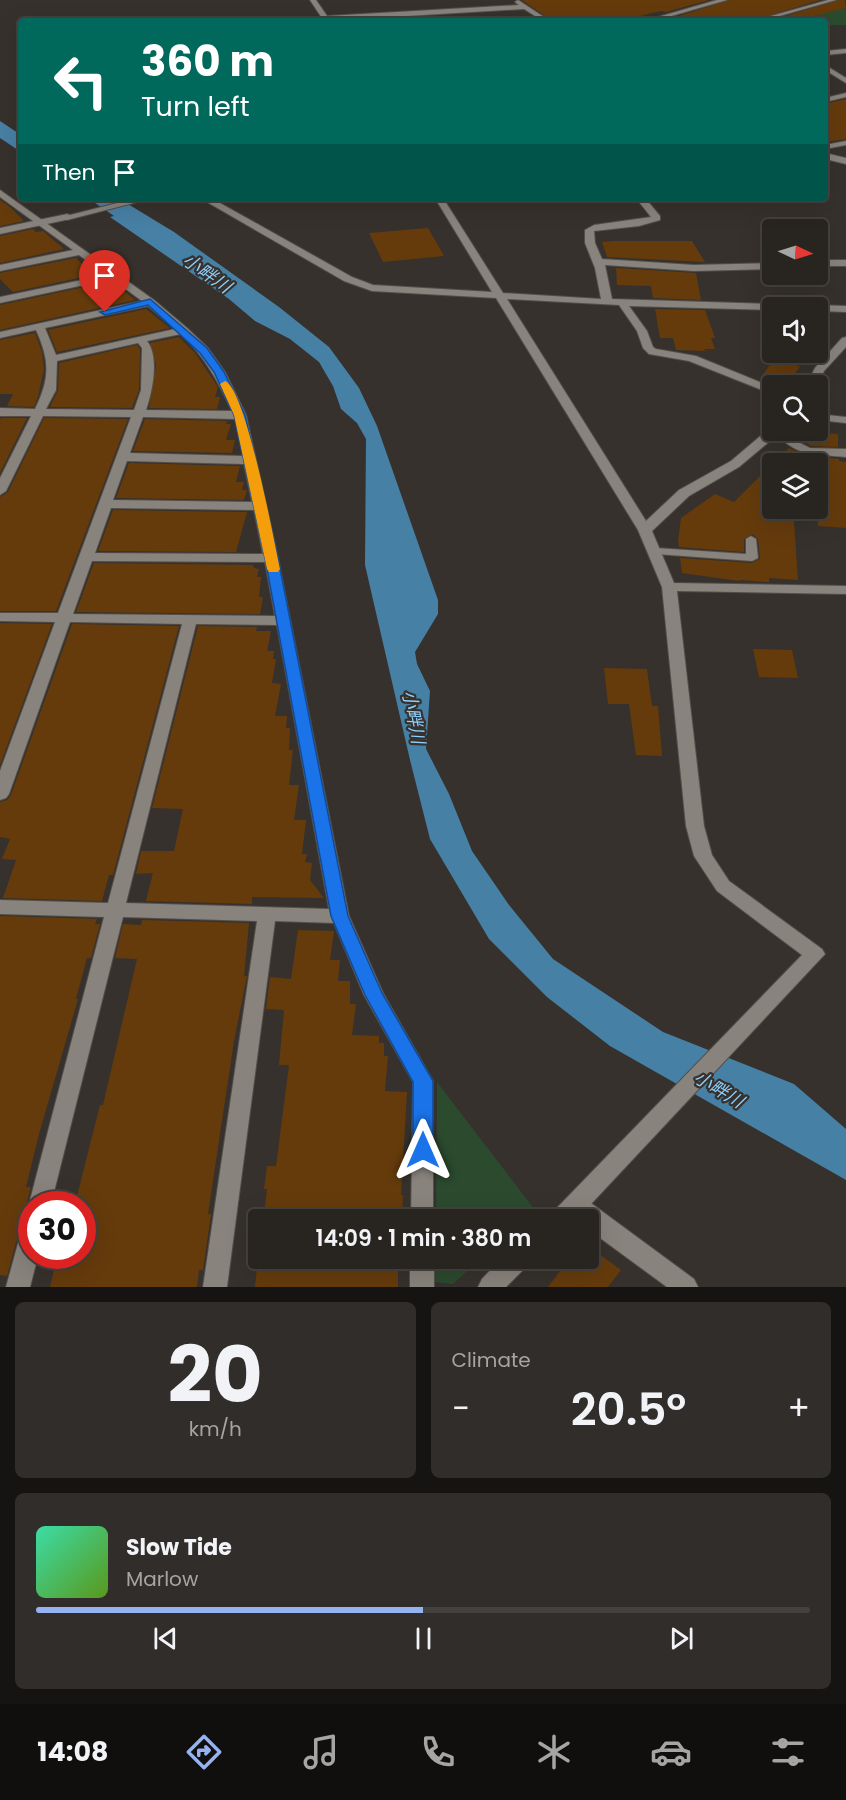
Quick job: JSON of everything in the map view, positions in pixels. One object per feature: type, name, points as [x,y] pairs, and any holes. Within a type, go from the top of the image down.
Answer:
[{"type":"street","points":[[313,0],[325,18]]},
{"type":"street","points":[[515,0],[543,18]]},
{"type":"street","points":[[661,18],[724,0]]},
{"type":"street","points":[[341,18],[526,6]]},
{"type":"street","points":[[464,10],[471,18]]},
{"type":"street","points":[[828,53],[846,51]]},
{"type":"street","points":[[828,69],[846,81]]},
{"type":"street","points":[[828,99],[846,95]]},
{"type":"street","points":[[828,146],[846,143]]},
{"type":"street","points":[[828,157],[846,161]]},
{"type":"street","points":[[3,198],[43,222],[78,252],[150,302],[183,330],[204,351],[219,372],[240,415],[271,558],[340,916],[374,995],[423,1081],[422,1209]]},
{"type":"street","points":[[0,231],[136,201]]},
{"type":"street","points":[[209,201],[348,279],[372,288],[622,303],[762,307]]},
{"type":"street","points":[[441,201],[656,551],[669,587],[695,826],[703,856],[723,886],[815,954],[571,1209]]},
{"type":"street","points":[[607,302],[599,262],[591,248],[588,234],[590,230],[657,218],[643,201]]},
{"type":"street","points":[[0,268],[78,252]]},
{"type":"street","points":[[599,262],[712,268],[762,266]]},
{"type":"street","points":[[828,263],[846,263]]},
{"type":"street","points":[[0,300],[113,276]]},
{"type":"street","points":[[0,335],[150,302]]},
{"type":"street","points":[[622,303],[642,331],[648,348],[653,352],[692,358],[762,387]]},
{"type":"street","points":[[828,308],[846,309]]},
{"type":"street","points":[[0,491],[50,390],[53,359],[39,326]]},
{"type":"street","points":[[53,359],[183,330]]},
{"type":"street","points":[[0,794],[147,390],[147,348],[141,340]]},
{"type":"street","points":[[817,375],[846,340]]},
{"type":"street","points":[[0,412],[240,415]]},
{"type":"street","points":[[645,530],[684,493],[735,464],[762,441]]},
{"type":"street","points":[[789,441],[794,447],[806,451],[846,453]]},
{"type":"street","points":[[122,457],[250,460]]},
{"type":"street","points":[[105,504],[260,506]]},
{"type":"street","points":[[86,556],[271,558]]},
{"type":"street","points":[[669,587],[846,590]]},
{"type":"street","points":[[0,617],[283,621]]},
{"type":"street","points":[[43,1191],[190,620]]},
{"type":"street","points":[[0,907],[340,916]]},
{"type":"street","points":[[215,1287],[267,914]]},
{"type":"street","points":[[599,1226],[686,1287]]},
{"type":"street","points":[[18,1287],[23,1269]]},
{"type":"street","points":[[422,1269],[422,1287]]},
{"type":"street","points":[[490,1287],[508,1269]]},
{"type":"lane","points":[[767,18],[834,0]]},
{"type":"lane","points":[[828,418],[846,420]]},
{"type":"lane","points":[[656,551],[752,558],[751,539]]},
{"type":"green space","points":[[846,8],[846,25],[828,25],[828,18],[808,16]]},
{"type":"green space","points":[[437,1082],[534,1209],[436,1209]]},
{"type":"green space","points":[[436,1269],[469,1269],[453,1284],[435,1282]]},
{"type":"water","points":[[0,121],[18,133],[18,150],[0,138]]},
{"type":"water","name":"小畔川","points":[[92,201],[123,201],[174,232],[279,307],[329,347],[359,388],[377,426],[438,600],[438,614],[415,652],[417,664],[430,691],[426,749],[449,794],[472,851],[509,905],[553,959],[663,1032],[794,1084],[846,1129],[846,1180],[610,1046],[547,997],[489,939],[430,839],[410,760],[365,565],[366,439],[357,423],[341,409],[333,386],[319,362],[290,339],[255,321],[229,299],[110,217],[114,216]]},
{"type":"building","points":[[522,0],[709,0],[666,12],[661,11],[632,18],[548,18]]},
{"type":"building","points":[[729,0],[820,0],[761,18],[676,17]]},
{"type":"building","points":[[838,0],[845,0],[846,8],[806,18],[780,18]]},
{"type":"building","points":[[846,99],[846,139],[828,142],[828,103]]},
{"type":"building","points":[[0,200],[10,207],[24,221],[0,226]]},
{"type":"building","points":[[428,228],[444,256],[383,262],[369,233]]},
{"type":"building","points":[[33,229],[36,232],[43,231],[64,249],[0,263],[0,236]]},
{"type":"building","points":[[692,241],[705,262],[607,257],[602,242]]},
{"type":"building","points":[[76,258],[97,274],[13,292],[0,279],[0,273]]},
{"type":"building","points":[[616,268],[696,273],[701,300],[653,298],[651,286],[617,285]]},
{"type":"building","points":[[108,282],[117,285],[135,300],[0,330],[0,305]]},
{"type":"building","points":[[146,309],[170,328],[57,352],[48,330]]},
{"type":"building","points":[[655,309],[705,310],[715,338],[711,338],[715,349],[676,350],[673,338],[660,338]]},
{"type":"building","points":[[35,333],[42,352],[44,369],[38,397],[34,407],[7,406],[13,394],[0,394],[0,340]]},
{"type":"building","points":[[179,337],[195,353],[218,387],[215,397],[220,397],[217,409],[149,408],[156,365],[150,343]]},
{"type":"building","points":[[137,345],[140,349],[139,390],[132,408],[50,407],[58,390],[59,363]]},
{"type":"building","points":[[771,363],[800,366],[794,375],[763,375]]},
{"type":"building","points":[[1,418],[27,418],[0,473],[0,420]]},
{"type":"building","points":[[44,418],[128,419],[56,611],[0,611],[0,497],[8,492]]},
{"type":"building","points":[[145,419],[227,421],[226,424],[231,424],[226,440],[235,440],[232,453],[133,451]]},
{"type":"building","points":[[828,433],[838,434],[838,447],[811,446],[803,441],[828,441]]},
{"type":"building","points":[[789,448],[801,453],[784,453]]},
{"type":"building","points":[[828,458],[839,459],[839,461],[846,462],[846,528],[818,526],[818,519],[828,519]]},
{"type":"building","points":[[129,463],[240,466],[236,482],[244,482],[242,490],[247,490],[244,500],[116,498]]},
{"type":"building","points":[[762,474],[762,519],[794,519],[798,580],[769,578],[769,582],[739,581],[682,573],[680,558],[752,563],[760,559],[758,539],[752,534],[744,539],[744,552],[679,547],[681,518],[715,494],[734,502]]},
{"type":"building","points":[[113,510],[247,512],[236,552],[98,551]]},
{"type":"building","points":[[94,563],[253,565],[254,568],[259,569],[257,577],[261,577],[259,597],[263,597],[260,614],[76,612]]},
{"type":"building","points":[[0,623],[52,624],[0,765]]},
{"type":"building","points":[[72,624],[179,626],[113,875],[109,875],[102,901],[3,898],[16,860],[2,859],[10,839],[0,837],[0,802],[7,800],[11,795]]},
{"type":"building","points":[[198,626],[257,627],[256,631],[271,631],[267,651],[274,651],[273,659],[276,659],[272,683],[281,684],[275,716],[287,716],[286,728],[290,728],[289,750],[293,750],[289,785],[299,785],[294,820],[306,820],[302,854],[307,854],[305,862],[312,863],[310,880],[324,898],[252,897],[252,904],[146,901],[153,873],[136,874],[141,851],[174,851],[183,809],[152,808]]},
{"type":"building","points":[[753,649],[792,650],[798,678],[759,677]]},
{"type":"building","points":[[604,668],[647,669],[652,706],[658,706],[662,756],[636,755],[629,704],[608,704]]},
{"type":"building","points":[[0,916],[97,919],[95,924],[100,924],[91,958],[87,958],[76,999],[78,999],[39,1134],[26,1187],[31,1187],[30,1191],[18,1191],[18,1235],[7,1276],[0,1275]]},
{"type":"building","points":[[142,920],[249,923],[244,976],[247,976],[234,1041],[208,1214],[211,1214],[203,1270],[199,1270],[197,1287],[50,1287],[54,1269],[96,1269],[96,1191],[78,1191],[100,1105],[103,1105],[137,959],[115,958],[123,924],[141,925]]},
{"type":"building","points":[[298,930],[334,931],[330,960],[340,960],[338,981],[350,981],[350,1004],[356,1004],[352,1035],[379,1036],[379,1043],[384,1043],[384,1056],[388,1056],[385,1091],[407,1092],[401,1195],[403,1195],[402,1209],[265,1209],[267,1166],[276,1166],[289,1065],[279,1065],[284,1010],[266,1009],[270,977],[291,979]]},
{"type":"building","points":[[599,1254],[621,1270],[608,1287],[548,1287],[562,1269],[599,1269]]},
{"type":"building","points":[[257,1269],[398,1269],[398,1287],[255,1287]]},
{"type":"slow traffic","points":[[225,384],[240,415],[273,569]]},
{"type":"route","points":[[105,312],[150,302],[204,351],[219,372],[240,415],[271,558],[340,916],[374,995],[423,1081],[423,1150]]}]
